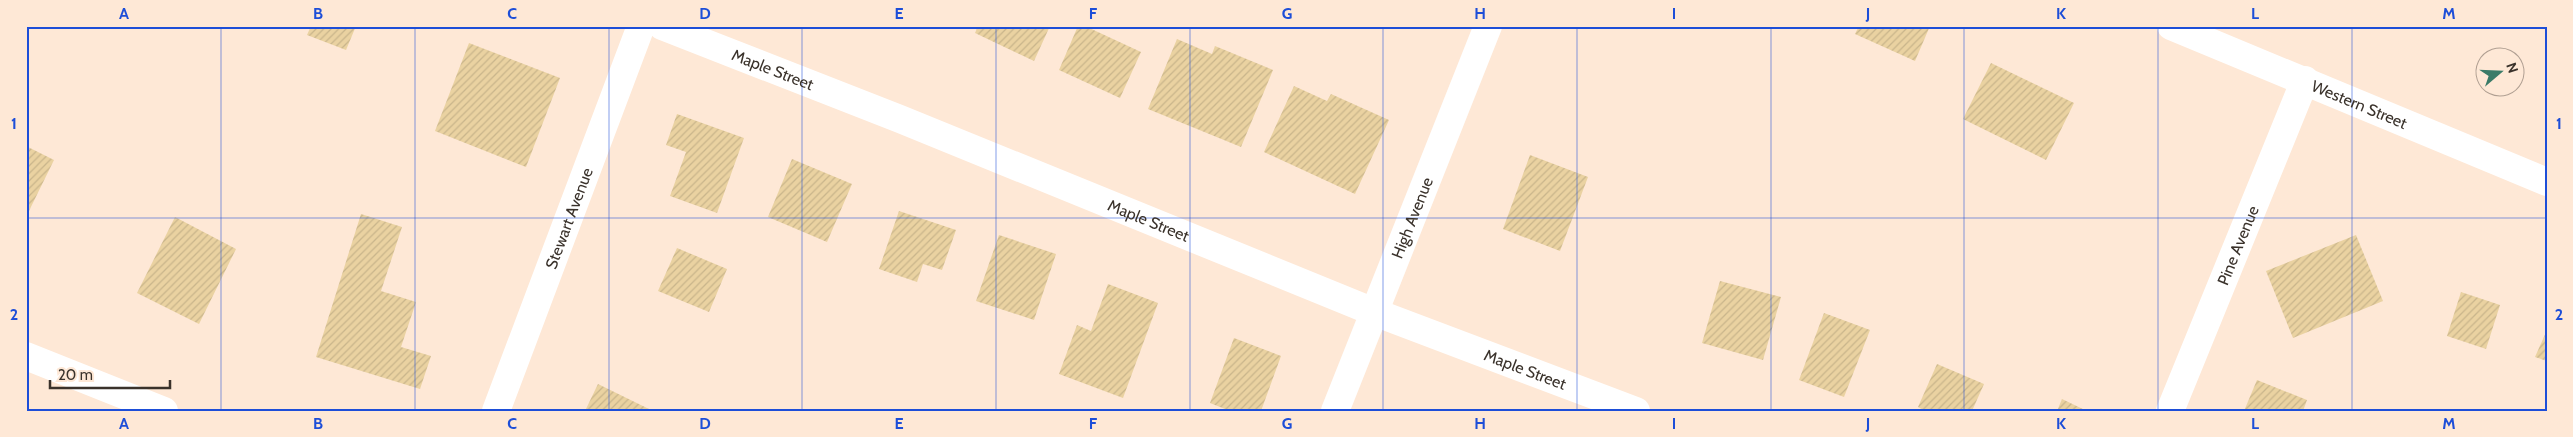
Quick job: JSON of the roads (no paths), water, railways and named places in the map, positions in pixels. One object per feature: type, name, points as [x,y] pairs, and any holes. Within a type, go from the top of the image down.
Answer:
[{"type":"street","name":"Stewart Avenue","points":[[496,411],[641,26]]},
{"type":"street","name":"Maple Street","points":[[662,26],[900,119],[1374,312],[1636,411]]},
{"type":"street","name":"High Avenue","points":[[1335,411],[1488,26]]},
{"type":"street","name":"Western Street","points":[[2171,26],[2547,182]]},
{"type":"street","name":"Pine Avenue","points":[[2170,411],[2305,80]]},
{"type":"street","points":[[26,356],[164,411]]}]
